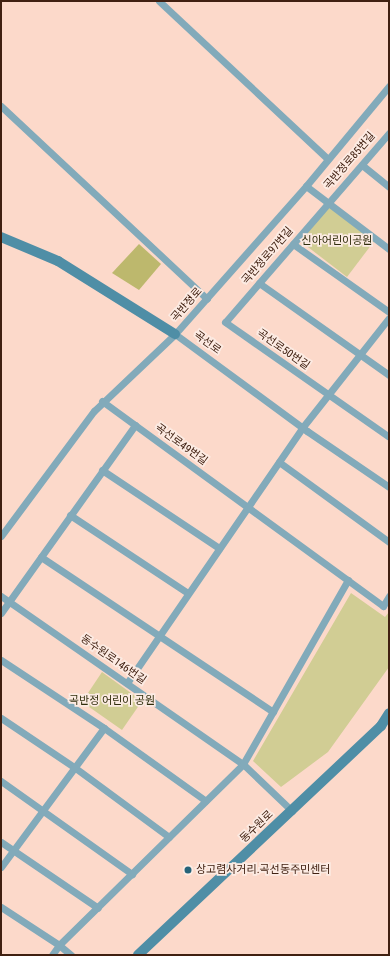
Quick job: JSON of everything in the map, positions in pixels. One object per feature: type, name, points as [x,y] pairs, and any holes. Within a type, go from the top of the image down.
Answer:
[{"type":"main road","name":"곡선로","points":[[1,236],[58,261],[175,334]]},
{"type":"main road","name":"동수원로","points":[[138,955],[381,726],[389,713]]},
{"type":"street","points":[[160,1],[328,159]]},
{"type":"street","name":"곡반정로","points":[[1,536],[102,402],[175,334],[207,299],[306,186],[389,86]]},
{"type":"street","points":[[1,106],[207,299]]},
{"type":"street","name":"곡반정로85번길","points":[[328,204],[389,133]]},
{"type":"street","points":[[362,165],[389,187]]},
{"type":"street","points":[[306,186],[389,249]]},
{"type":"street","name":"곡반정로97번길","points":[[225,322],[328,204]]},
{"type":"street","points":[[293,244],[389,312]]},
{"type":"street","points":[[259,283],[389,375]]},
{"type":"street","points":[[127,683],[302,428],[389,318]]},
{"type":"street","name":"곡선로50번길","points":[[225,322],[389,437]]},
{"type":"street","name":"곡선로","points":[[175,334],[302,428],[389,487]]},
{"type":"street","name":"곡선로49번길","points":[[102,402],[383,606],[389,596]]},
{"type":"street","points":[[1,613],[135,425]]},
{"type":"street","points":[[279,462],[389,542]]},
{"type":"street","points":[[102,470],[219,548]]},
{"type":"street","points":[[70,515],[188,594]]},
{"type":"street","points":[[41,556],[273,712]]},
{"type":"street","points":[[52,955],[59,945],[243,764],[348,580]]},
{"type":"street","name":"동수원로146번길","points":[[1,596],[243,764],[292,811]]},
{"type":"street","points":[[1,660],[104,728],[206,801]]},
{"type":"street","points":[[1,718],[74,767],[169,837]]},
{"type":"street","points":[[1,866],[42,809],[104,728]]},
{"type":"street","points":[[1,781],[132,874]]},
{"type":"street","points":[[1,842],[98,908]]},
{"type":"street","points":[[1,907],[59,945],[71,955]]},
{"type":"green space","name":"신아어린이공원","points":[[327,208],[333,208],[375,240],[347,277],[304,244],[303,239]]},
{"type":"green space","points":[[351,593],[385,617],[389,612],[389,667],[328,752],[281,787],[253,761]]},
{"type":"green space","name":"곡반정 어린이 공원","points":[[102,672],[142,701],[122,730],[82,702]]},
{"type":"shaded area","points":[[139,244],[161,264],[139,290],[112,273]]},
{"type":"place","name":"상고렴사거리.곡선동주민센터","points":[[188,870]]}]
